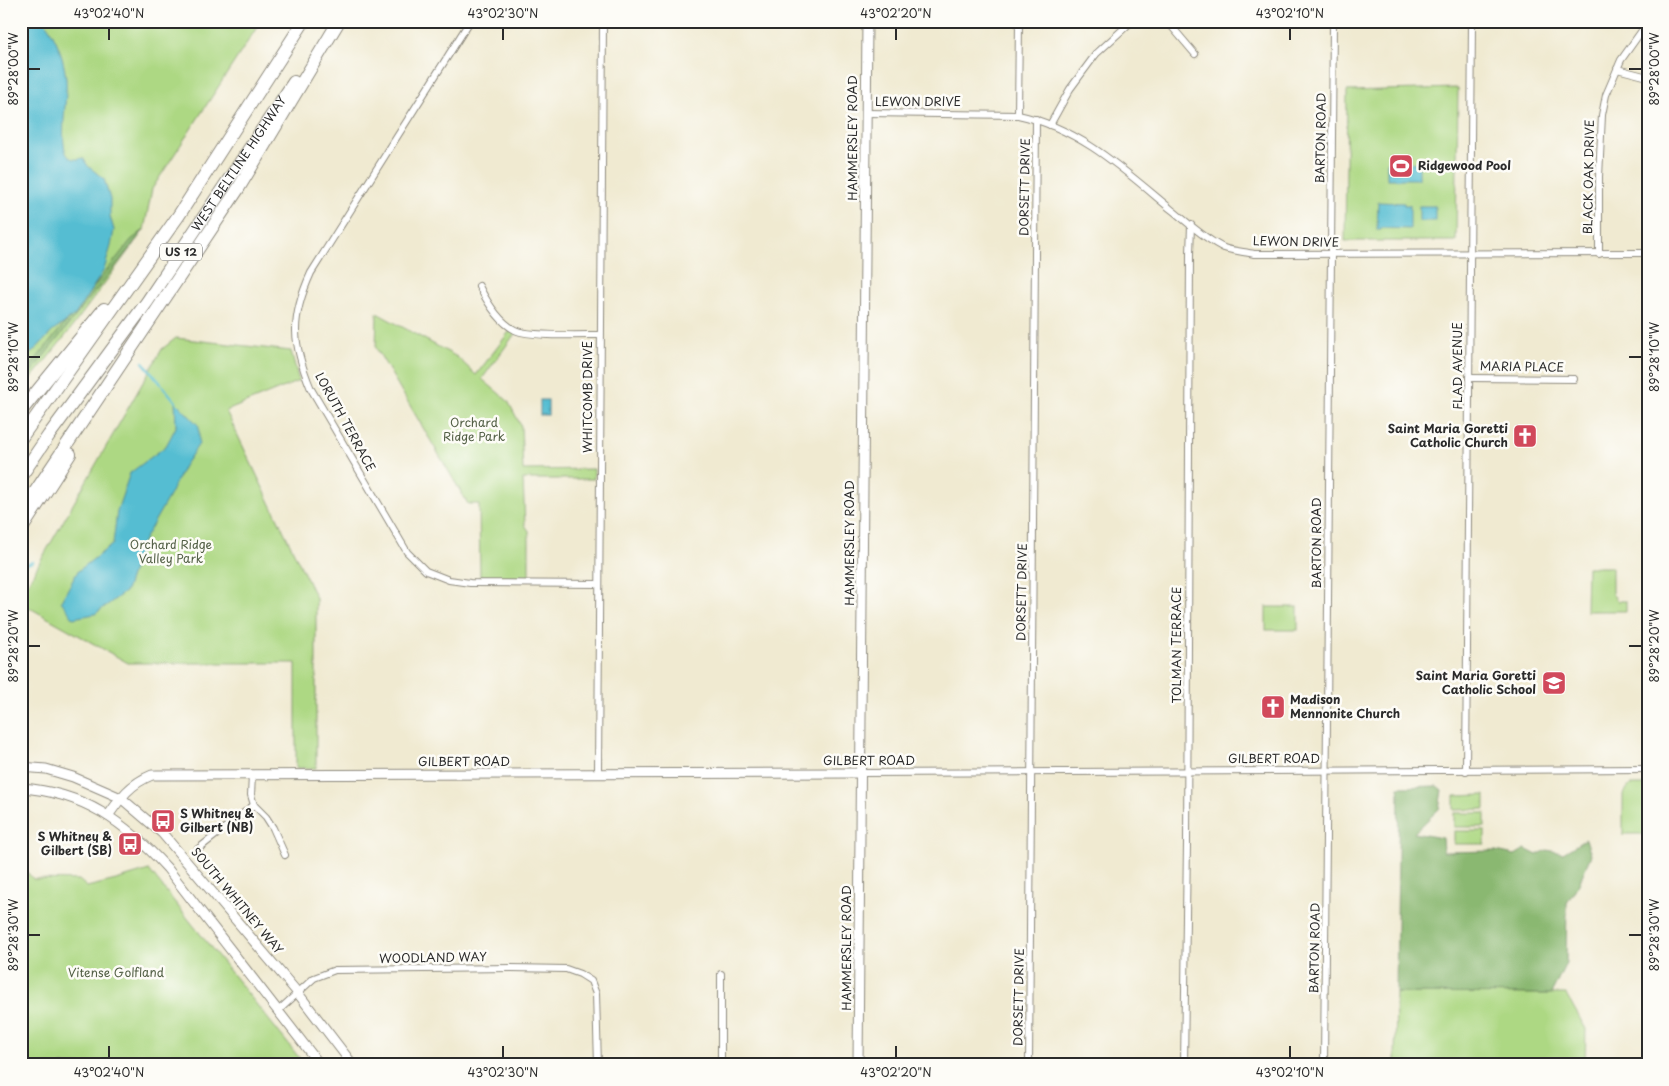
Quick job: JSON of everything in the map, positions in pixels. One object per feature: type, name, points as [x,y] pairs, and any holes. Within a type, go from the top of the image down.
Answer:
[{"type":"highway","name":"WEST BELTLINE HIGHWAY","points":[[21,438],[179,215],[304,21]]},
{"type":"highway","name":"WEST BELTLINE HIGHWAY","points":[[21,476],[49,435],[148,302],[333,21]]},
{"type":"highway","points":[[21,513],[238,189],[339,21]]},
{"type":"highway","points":[[21,411],[179,215]]},
{"type":"highway","points":[[21,530],[77,443],[95,402]]},
{"type":"street","name":"LORUTH TERRACE","points":[[470,21],[311,273],[303,290],[297,311],[295,336],[300,362],[311,389],[407,552],[426,571],[449,580],[470,583],[598,584]]},
{"type":"street","name":"WHITCOMB DRIVE","points":[[598,773],[603,21]]},
{"type":"street","name":"HAMMERSLEY ROAD","points":[[858,1065],[867,21]]},
{"type":"street","points":[[1018,115],[1019,21]]},
{"type":"street","points":[[1050,125],[1070,89],[1096,54],[1132,21]]},
{"type":"street","points":[[1167,21],[1195,54]]},
{"type":"street","name":"BARTON ROAD","points":[[1324,1065],[1333,21]]},
{"type":"street","name":"FLAD AVENUE","points":[[1466,771],[1472,21]]},
{"type":"street","name":"BLACK OAK DRIVE","points":[[1600,254],[1599,177],[1602,115],[1606,95],[1621,60],[1648,22]]},
{"type":"street","points":[[1617,69],[1648,77]]},
{"type":"street","name":"LEWON DRIVE","points":[[866,113],[1018,115],[1036,119],[1093,146],[1191,225],[1224,248],[1254,254],[1648,253]]},
{"type":"street","name":"DORSETT DRIVE","points":[[1029,1065],[1036,119]]},
{"type":"street","name":"TOLMAN TERRACE","points":[[1184,1065],[1191,225]]},
{"type":"street","points":[[479,286],[491,307],[509,326],[517,331],[600,335]]},
{"type":"street","name":"MARIA PLACE","points":[[1469,378],[1574,379]]},
{"type":"street","name":"SOUTH WHITNEY WAY","points":[[21,767],[46,770],[73,777],[120,798],[162,833],[297,992],[353,1065]]},
{"type":"street","name":"GILBERT ROAD","points":[[108,816],[120,798],[138,780],[152,775],[1648,769]]},
{"type":"street","points":[[252,776],[252,800],[254,805],[266,817],[273,828],[285,854]]},
{"type":"street","points":[[21,788],[62,795],[87,804],[108,816],[148,846],[320,1065]]},
{"type":"street","points":[[198,849],[254,805]]},
{"type":"street","name":"WOODLAND WAY","points":[[278,1011],[314,978],[335,970],[566,969],[591,981],[595,990],[598,1018],[598,1065]]},
{"type":"street","points":[[721,974],[721,1065]]},
{"type":"green space","points":[[21,21],[261,21],[152,189],[144,230],[67,334],[21,391]]},
{"type":"green space","name":"Ridgewood Pool","points":[[1458,88],[1456,241],[1345,241],[1347,91]]},
{"type":"green space","points":[[144,230],[21,385],[21,378],[131,240]]},
{"type":"green space","name":"Orchard Ridge Park","points":[[377,313],[457,357],[476,375],[512,328],[517,331],[482,379],[508,401],[521,426],[523,470],[594,469],[594,479],[523,479],[525,525],[529,531],[529,578],[480,577],[479,504],[468,504],[376,348]]},
{"type":"green space","name":"Orchard Ridge Valley Park","points":[[176,338],[291,351],[299,381],[226,411],[316,598],[316,768],[296,768],[296,663],[128,663],[21,603],[21,595],[162,349]]},
{"type":"green space","points":[[1587,567],[1612,567],[1612,594],[1618,601],[1626,601],[1626,611],[1586,611]]},
{"type":"green space","points":[[1266,607],[1298,607],[1298,630],[1266,630]]},
{"type":"green space","points":[[1630,785],[1648,785],[1648,834],[1623,834],[1623,794]]},
{"type":"green space","points":[[1437,786],[1442,790],[1439,809],[1414,833],[1442,838],[1443,852],[1496,851],[1515,855],[1525,849],[1537,855],[1547,850],[1563,853],[1586,839],[1591,855],[1579,883],[1567,903],[1566,963],[1551,994],[1396,993],[1399,787]]},
{"type":"green space","points":[[1485,795],[1485,809],[1454,810],[1454,796]]},
{"type":"green space","points":[[1454,813],[1485,813],[1485,827],[1454,827]]},
{"type":"green space","points":[[1454,831],[1485,831],[1485,844],[1454,844]]},
{"type":"green space","name":"Vitense Golfland","points":[[21,865],[33,879],[79,880],[87,887],[149,870],[305,1065],[21,1065]]},
{"type":"green space","points":[[1396,993],[1566,994],[1586,1029],[1585,1065],[1395,1065]]},
{"type":"water","points":[[21,21],[44,21],[56,41],[62,56],[66,79],[65,150],[72,159],[83,158],[88,166],[104,179],[110,199],[110,216],[114,230],[104,270],[75,315],[52,332],[33,352],[21,358]]},
{"type":"water","points":[[1387,162],[1419,163],[1419,179],[1387,179]]},
{"type":"water","points":[[1378,202],[1410,205],[1410,229],[1381,228],[1381,230],[1377,230]]},
{"type":"water","points":[[1419,206],[1435,206],[1435,221],[1419,221]]},
{"type":"water","points":[[540,400],[548,400],[548,415],[540,415]]},
{"type":"water","points":[[175,401],[199,426],[199,444],[184,466],[141,545],[126,591],[95,614],[73,618],[61,601],[78,571],[113,544],[117,511],[130,473],[166,446],[176,427]]},
{"type":"waterway","points":[[143,362],[176,402]]},
{"type":"waterway","points":[[21,569],[26,564],[32,562]]},
{"type":"place","name":"Ridgewood Pool","points":[[1401,166]]},
{"type":"place","name":"Saint Maria Goretti Catholic Church","points":[[1525,436]]},
{"type":"place","name":"Saint Maria Goretti Catholic School","points":[[1554,683]]},
{"type":"place","name":"Madison Mennonite Church","points":[[1273,707]]},
{"type":"place","name":"S Whitney & Gilbert (NB)","points":[[163,821]]},
{"type":"place","name":"S Whitney & Gilbert (SB)","points":[[130,844]]}]
